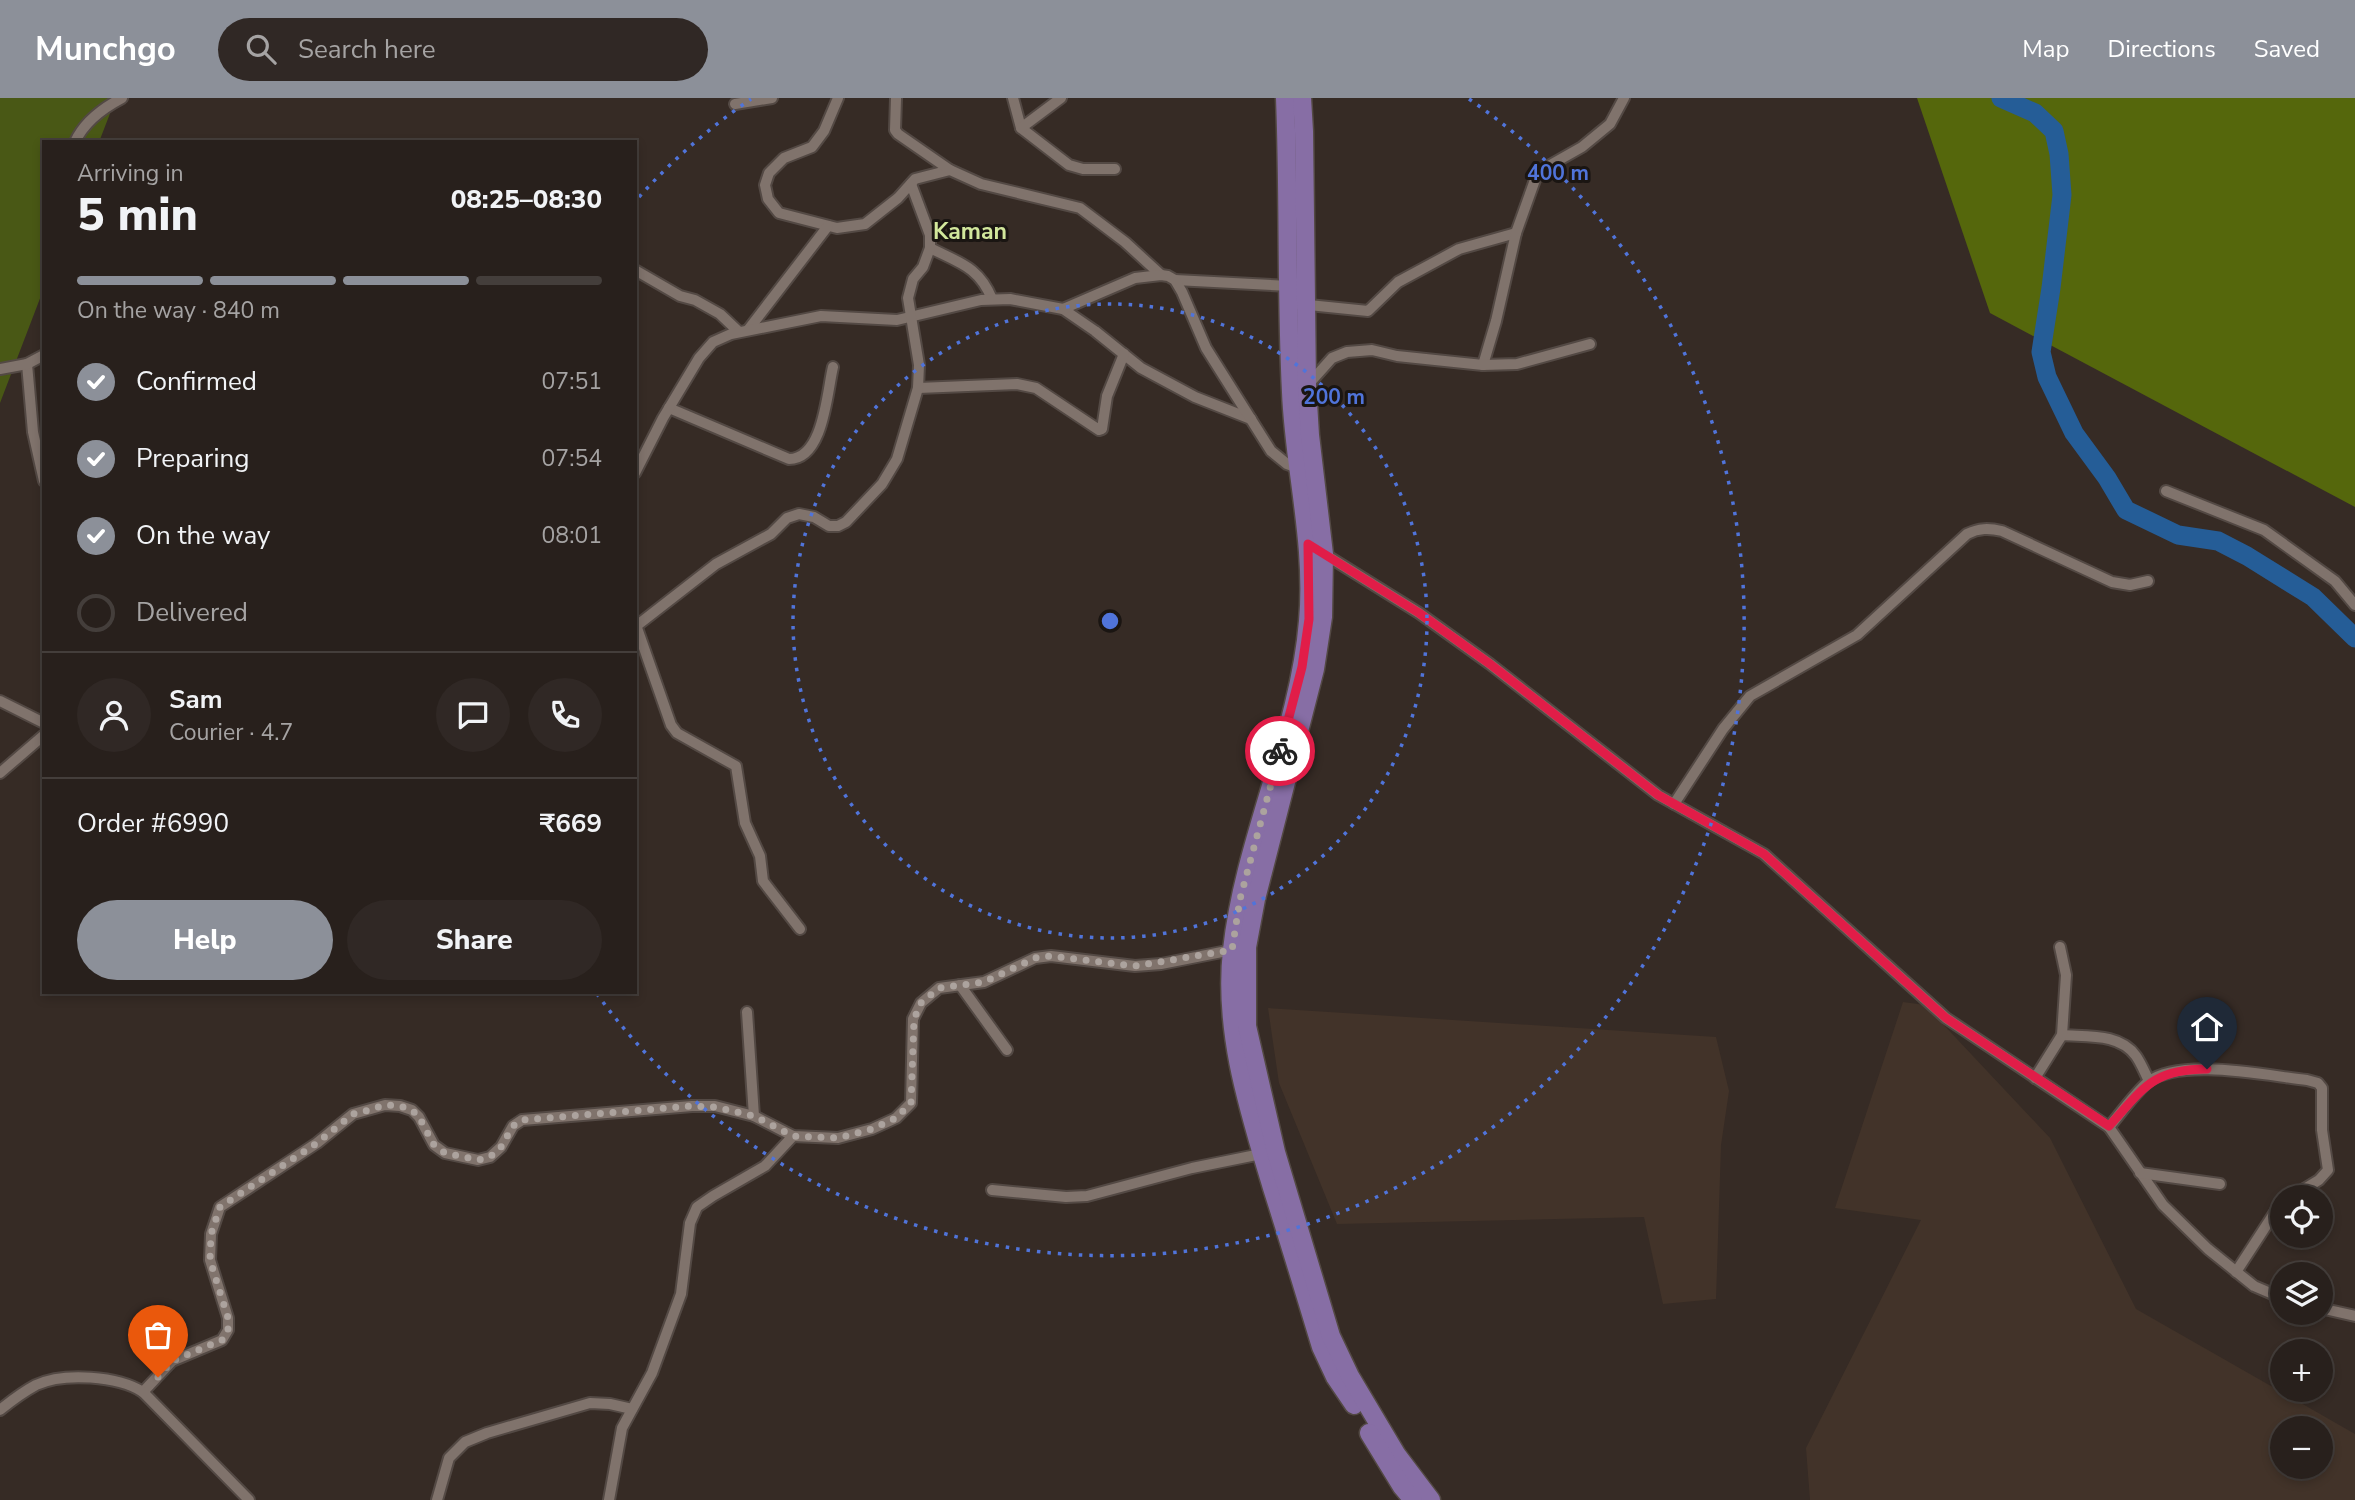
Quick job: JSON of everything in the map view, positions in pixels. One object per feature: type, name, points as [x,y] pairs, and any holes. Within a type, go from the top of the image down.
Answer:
[{"type":"main road","points":[[1285,98],[1294,297],[1307,386],[1310,435],[1307,472],[1309,619],[1302,667],[1240,899],[1240,949],[1247,1026],[1269,1153],[1321,1347],[1335,1377],[1393,1473],[1413,1500]]},
{"type":"main road","points":[[1240,949],[1256,898],[1315,669],[1323,617],[1324,554],[1291,392],[1304,131],[1301,98]]},
{"type":"main road","points":[[1269,1153],[1331,1336],[1350,1376],[1397,1455],[1413,1479],[1432,1500]]},
{"type":"street","points":[[76,140],[80,131],[106,106],[122,98]]},
{"type":"street","points":[[735,104],[772,98]]},
{"type":"street","points":[[838,98],[824,131],[812,147],[784,158],[769,173],[765,185],[768,199],[779,214],[837,228],[865,224],[898,198],[915,179],[950,170]]},
{"type":"street","points":[[896,98],[895,130],[950,170],[994,188],[1080,208],[1100,221],[1161,275]]},
{"type":"street","points":[[1013,98],[1021,128],[1069,165],[1083,169],[1115,169]]},
{"type":"street","points":[[1021,128],[1061,98]]},
{"type":"street","points":[[1483,365],[1516,233],[1536,177],[1552,164],[1582,147],[1610,124],[1624,98]]},
{"type":"street","points":[[637,626],[716,565],[771,534],[787,518],[799,514],[814,517],[829,526],[838,526],[846,522],[882,484],[897,458],[918,388],[919,365],[908,299],[911,286],[930,248],[930,235],[911,184]]},
{"type":"street","points":[[744,331],[828,226]]},
{"type":"street","points":[[1063,309],[1135,278],[1161,275],[1175,280],[1368,311],[1398,282],[1459,250],[1516,233]]},
{"type":"street","points":[[930,248],[978,274],[992,299]]},
{"type":"street","points":[[637,271],[680,296],[695,300],[744,331]]},
{"type":"street","points":[[1175,280],[1206,348],[1271,451],[1287,464],[1307,472]]},
{"type":"street","points":[[637,469],[669,408],[699,358],[713,342],[744,331],[821,316],[897,320],[992,299],[1010,299],[1063,309],[1142,369],[1195,397],[1251,419]]},
{"type":"street","points":[[1307,386],[1332,358],[1347,352],[1372,350],[1398,356],[1483,365],[1517,364],[1590,344]]},
{"type":"street","points":[[918,388],[1017,384],[1035,388],[1099,430],[1102,429],[1107,396],[1124,354]]},
{"type":"street","points":[[0,369],[27,364],[42,356]]},
{"type":"street","points":[[27,364],[33,432],[42,472]]},
{"type":"street","points":[[669,408],[789,459],[797,459],[804,455],[823,423],[832,367]]},
{"type":"street","points":[[2166,491],[2264,530],[2335,581],[2355,605]]},
{"type":"street","points":[[1674,804],[1723,729],[1754,694],[1857,635],[1967,534],[1977,529],[2002,531],[2112,582],[2130,585],[2148,581]]},
{"type":"street","points":[[1308,544],[1419,613],[1490,664],[1658,795],[1764,854],[1946,1018],[2109,1126],[2163,1205],[2207,1250],[2254,1286],[2270,1293]]},
{"type":"street","points":[[637,630],[671,725],[677,733],[736,766],[745,823],[760,856],[763,881],[800,929]]},
{"type":"street","points":[[0,701],[42,722]]},
{"type":"street","points":[[0,773],[42,737]]},
{"type":"street","points":[[2035,1078],[2062,1035],[2066,975],[2060,947]]},
{"type":"street","points":[[143,1392],[172,1361],[222,1340],[228,1331],[228,1318],[210,1260],[211,1234],[220,1207],[317,1143],[353,1114],[385,1105],[412,1110],[419,1117],[434,1145],[445,1153],[478,1160],[490,1157],[501,1147],[513,1126],[522,1120],[692,1106],[715,1107],[754,1116],[793,1136],[838,1138],[872,1129],[896,1118],[911,1103],[914,1019],[921,1003],[939,988],[984,982],[1035,958],[1051,956],[1135,966],[1240,949]]},
{"type":"street","points":[[960,985],[1007,1050]]},
{"type":"street","points":[[747,1012],[754,1116]]},
{"type":"street","points":[[2062,1035],[2104,1038],[2124,1044],[2136,1055],[2149,1081]]},
{"type":"street","points":[[2109,1126],[2149,1081],[2180,1069],[2207,1069],[2308,1080],[2318,1083],[2322,1088],[2322,1130],[2328,1170],[2311,1185]]},
{"type":"street","points":[[609,1500],[622,1428],[652,1373],[681,1294],[690,1223],[697,1207],[765,1166],[793,1136]]},
{"type":"street","points":[[992,1190],[1066,1197],[1087,1196],[1192,1168],[1269,1153]]},
{"type":"street","points":[[2140,1173],[2220,1184]]},
{"type":"street","points":[[2236,1272],[2270,1220]]},
{"type":"street","points":[[2333,1311],[2355,1316]]},
{"type":"street","points":[[0,1410],[39,1384],[75,1378],[102,1378],[133,1386],[143,1392],[249,1500]]},
{"type":"street","points":[[438,1500],[449,1458],[465,1442],[590,1403],[632,1409]]},
{"type":"shaded area","points":[[1903,1002],[1925,1005],[2050,1138],[2136,1309],[2270,1385],[2270,1402],[2299,1402],[2323,1416],[2270,1416],[2270,1479],[2333,1479],[2333,1421],[2355,1434],[2355,1500],[1810,1500],[1806,1448],[1921,1220],[1835,1208]]},
{"type":"shaded area","points":[[1268,1008],[1716,1037],[1729,1091],[1721,1145],[1716,1299],[1663,1304],[1644,1217],[1337,1224],[1279,1083]]},
{"type":"green space","points":[[0,98],[116,98],[100,140],[42,140],[42,293],[0,403]]},
{"type":"green space","points":[[1917,98],[2355,98],[2355,507],[1990,313]]},
{"type":"waterway","points":[[2001,98],[2035,113],[2054,131],[2059,154],[2062,195],[2041,352],[2047,377],[2074,433],[2107,478],[2126,510],[2178,535],[2218,541],[2247,556],[2313,597],[2355,638]]},
{"type":"way so far","points":[[158,1377],[172,1361],[222,1340],[228,1331],[228,1318],[210,1260],[211,1234],[220,1207],[317,1143],[353,1114],[385,1105],[412,1110],[419,1117],[434,1145],[445,1153],[478,1160],[490,1157],[501,1147],[513,1126],[522,1120],[692,1106],[715,1107],[754,1116],[793,1136],[838,1138],[872,1129],[896,1118],[911,1103],[914,1019],[921,1003],[939,988],[984,982],[1035,958],[1051,956],[1135,966],[1161,964],[1232,950],[1240,899],[1280,751]]},
{"type":"district","name":"Kaman","points":[[970,231]]},
{"type":"route","points":[[1280,751],[1302,667],[1309,619],[1308,544],[1419,613],[1490,664],[1658,795],[1764,854],[1946,1018],[2109,1126],[2149,1081],[2180,1069],[2207,1069]]}]
